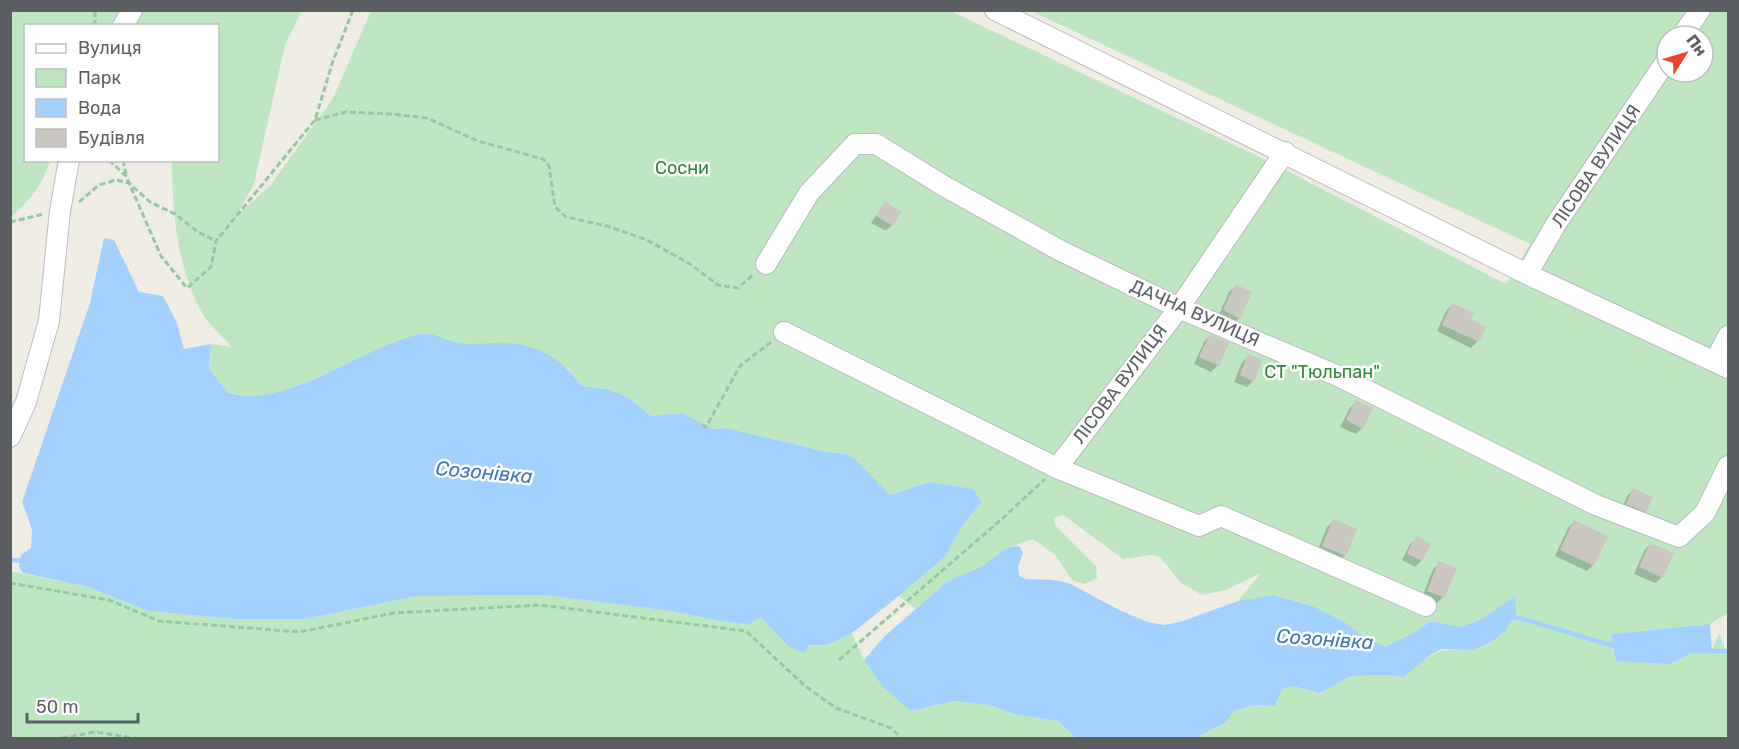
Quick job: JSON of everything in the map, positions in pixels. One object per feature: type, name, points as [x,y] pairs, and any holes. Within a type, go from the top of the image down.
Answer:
[{"type":"street","points":[[124,24],[132,10]]},
{"type":"street","points":[[995,10],[1527,274],[1722,364],[1728,336]]},
{"type":"street","points":[[1690,24],[1700,10]]},
{"type":"street","name":"ЛІСОВА ВУЛИЦЯ","points":[[1527,274],[1556,224],[1655,78]]},
{"type":"street","name":"ДАЧНА ВУЛИЦЯ","points":[[766,264],[809,193],[855,144],[876,144],[945,186],[1061,251],[1179,308],[1338,376],[1596,505],[1678,537],[1705,513],[1728,466]]},
{"type":"street","name":"ЛІСОВА ВУЛИЦЯ","points":[[1057,468],[1179,308],[1285,152]]},
{"type":"street","points":[[10,437],[26,402],[49,321],[60,211],[69,162]]},
{"type":"street","points":[[784,332],[1057,468],[1199,526],[1221,516],[1426,606]]},
{"type":"path","points":[[123,162],[126,176],[161,256],[187,288],[211,267],[216,241],[315,120],[333,61],[353,10]]},
{"type":"path","points":[[315,120],[346,112],[427,118],[478,141],[543,159],[549,166],[555,207],[566,217],[607,225],[647,240],[690,264],[718,285],[738,288],[766,264]]},
{"type":"path","points":[[111,162],[126,176]]},
{"type":"path","points":[[79,202],[99,185],[116,180],[129,183],[150,202],[175,214],[198,232],[216,241]]},
{"type":"path","points":[[10,222],[60,211]]},
{"type":"path","points":[[702,425],[706,427],[740,366],[784,332]]},
{"type":"path","points":[[839,660],[1003,518],[1057,468]]},
{"type":"path","points":[[10,583],[109,600],[159,621],[300,632],[394,613],[540,605],[746,631],[804,686],[836,708],[891,728],[901,738]]},
{"type":"path","points":[[62,738],[95,732],[135,738]]},
{"type":"green space","points":[[948,10],[1268,161],[1506,284],[1530,244],[1031,11],[1728,11],[1728,613],[1710,624],[1611,634],[1669,664],[1697,650],[1712,650],[1719,633],[1728,656],[1728,738],[1196,738],[1226,722],[1232,711],[1253,705],[1275,706],[1282,689],[1293,686],[1320,693],[1351,676],[1404,677],[1423,660],[1435,653],[1459,650],[1515,597],[1484,618],[1460,627],[1431,621],[1385,648],[1346,623],[1315,607],[1274,595],[1238,601],[1261,573],[1226,590],[1202,595],[1181,583],[1160,557],[1151,555],[1123,559],[1063,515],[1054,518],[1055,525],[1096,566],[1097,578],[1085,584],[1072,580],[1056,556],[1033,539],[1006,548],[981,567],[948,581],[916,609],[899,596],[945,557],[962,526],[982,502],[929,482],[890,495],[855,459],[846,454],[827,452],[726,428],[713,429],[682,413],[651,416],[628,397],[607,389],[582,386],[568,369],[515,344],[458,343],[423,333],[288,390],[252,397],[227,392],[209,369],[211,344],[232,347],[204,316],[186,276],[175,218],[172,180],[172,162],[219,162],[219,24],[24,24],[24,162],[50,162],[35,192],[11,217],[11,11],[302,11],[285,45],[254,184],[236,216],[270,186],[333,98],[371,11]]},
{"type":"green space","points":[[10,571],[88,587],[148,611],[234,619],[305,619],[417,596],[544,595],[670,611],[725,622],[762,617],[788,646],[827,645],[852,633],[864,660],[911,711],[954,701],[990,705],[1017,715],[1058,721],[1076,738],[11,738]]},
{"type":"water","points":[[104,238],[114,240],[139,292],[163,296],[177,323],[184,349],[211,344],[209,369],[227,392],[251,396],[298,386],[399,340],[425,333],[460,343],[515,344],[545,353],[561,363],[582,386],[607,389],[628,397],[651,416],[682,413],[713,429],[726,428],[827,452],[846,454],[855,459],[890,495],[929,482],[973,489],[982,502],[962,526],[945,557],[899,596],[852,633],[827,645],[810,645],[803,653],[788,646],[761,617],[749,624],[725,622],[670,611],[544,595],[417,596],[305,619],[234,619],[148,611],[88,587],[23,573],[19,567],[21,555],[31,548],[32,529],[22,502],[90,303]]},
{"type":"water","points":[[1020,547],[1023,553],[1018,567],[1019,576],[1026,579],[1069,583],[1121,611],[1148,622],[1165,625],[1183,621],[1238,601],[1274,595],[1315,607],[1385,647],[1431,621],[1460,627],[1484,618],[1515,596],[1516,613],[1505,631],[1491,642],[1473,650],[1442,649],[1430,655],[1404,677],[1351,676],[1320,693],[1293,686],[1282,689],[1275,706],[1253,705],[1233,711],[1226,722],[1196,738],[1076,738],[1058,721],[1017,715],[990,705],[954,701],[911,711],[883,687],[864,660],[885,636],[948,581],[981,567],[1006,548]]},
{"type":"water","points":[[1710,624],[1712,650],[1697,650],[1670,664],[1616,661],[1611,634]]},
{"type":"building","points":[[885,201],[902,212],[893,226],[876,216]]},
{"type":"building","points":[[1235,284],[1252,292],[1240,319],[1223,310]]},
{"type":"building","points":[[1452,303],[1474,313],[1471,319],[1486,327],[1479,342],[1442,325]]},
{"type":"building","points":[[1210,334],[1229,343],[1219,366],[1199,357]]},
{"type":"building","points":[[1248,354],[1263,360],[1254,382],[1240,375]]},
{"type":"building","points":[[1356,400],[1373,408],[1363,429],[1346,420]]},
{"type":"building","points":[[1633,488],[1653,497],[1646,512],[1626,504]]},
{"type":"building","points":[[1333,519],[1357,529],[1346,556],[1322,546]]},
{"type":"building","points":[[1574,520],[1608,536],[1594,566],[1560,550]]},
{"type":"building","points":[[1416,536],[1431,544],[1422,561],[1407,554]]},
{"type":"building","points":[[1650,543],[1674,553],[1663,578],[1639,567]]},
{"type":"building","points":[[1439,561],[1457,568],[1445,598],[1427,591]]},
{"type":"waterway","name":"Созонівка","points":[[12,560],[26,561]]},
{"type":"waterway","name":"Созонівка","points":[[1509,620],[1516,617],[1618,647]]},
{"type":"waterway","name":"Созонівка","points":[[1689,651],[1728,651]]},
{"type":"park label","name":"Сосни","points":[[682,168]]},
{"type":"park label","name":"СТ \"Тюльпан\"","points":[[1322,372]]}]
